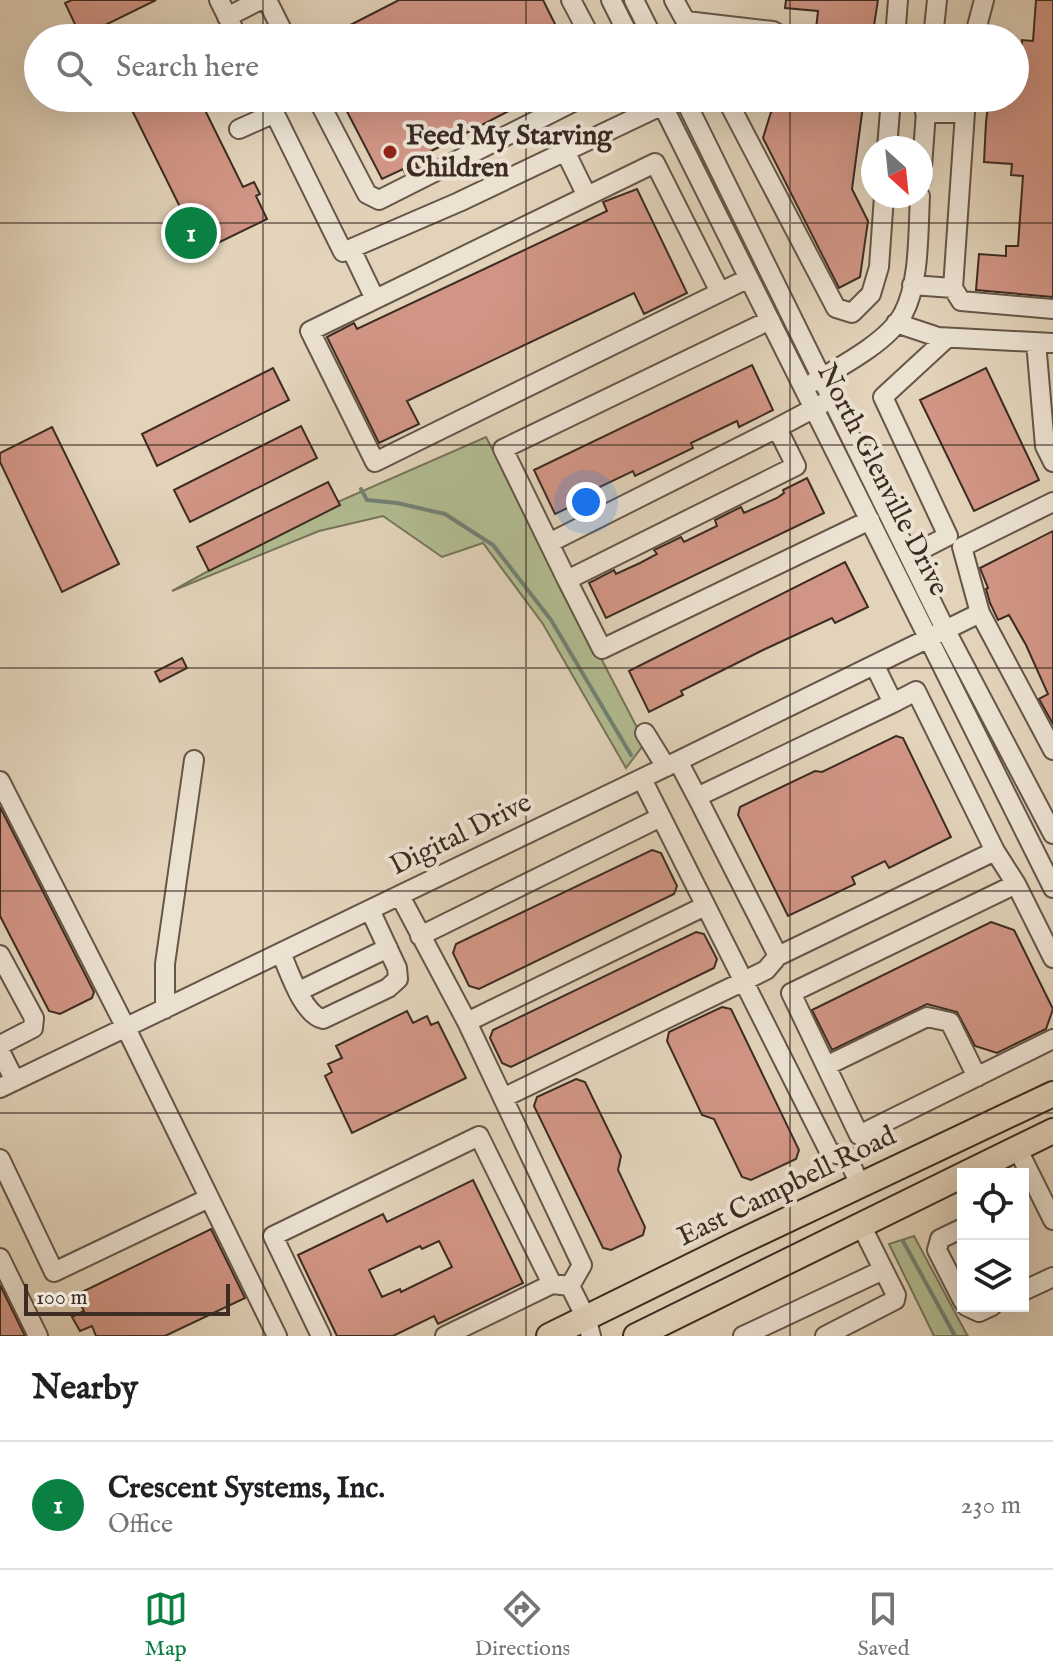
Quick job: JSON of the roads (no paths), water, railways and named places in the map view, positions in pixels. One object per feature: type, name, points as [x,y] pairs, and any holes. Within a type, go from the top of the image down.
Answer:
[{"type":"main road","name":"East Campbell Road","points":[[549,1336],[589,1327],[860,1185],[1053,1094]]},
{"type":"main road","points":[[976,1168],[1053,1131]]},
{"type":"main road","points":[[636,1336],[957,1177]]},
{"type":"street","points":[[223,8],[260,0]]},
{"type":"street","points":[[267,0],[279,24]]},
{"type":"street","points":[[571,0],[584,24]]},
{"type":"street","points":[[611,0],[623,24]]},
{"type":"street","points":[[634,0],[646,24]]},
{"type":"street","points":[[674,0],[688,24]]},
{"type":"street","points":[[896,24],[898,0]]},
{"type":"street","points":[[934,24],[937,0]]},
{"type":"street","points":[[978,24],[984,0]]},
{"type":"street","points":[[686,21],[712,24]]},
{"type":"street","points":[[239,129],[262,112]]},
{"type":"street","points":[[275,112],[375,299]]},
{"type":"street","points":[[324,112],[367,194],[379,200],[553,112]]},
{"type":"street","points":[[347,250],[459,202],[646,112]]},
{"type":"street","name":"North Glenville Drive","points":[[676,112],[749,278],[870,520],[938,635],[1047,804],[1053,834]]},
{"type":"street","name":"North Glenville Drive","points":[[677,112],[832,399],[909,556],[938,635],[1053,888]]},
{"type":"street","points":[[733,112],[836,308],[852,313],[871,294],[879,267],[883,208]]},
{"type":"street","points":[[888,136],[890,112]]},
{"type":"street","points":[[924,136],[926,112]]},
{"type":"street","points":[[966,112],[953,288],[961,301],[1053,309]]},
{"type":"street","points":[[565,151],[587,196]]},
{"type":"street","points":[[720,292],[655,163],[310,331],[375,462],[749,278]]},
{"type":"street","points":[[804,388],[881,338],[902,316],[912,285],[919,208]]},
{"type":"street","points":[[912,285],[953,288]]},
{"type":"street","points":[[770,320],[503,449],[567,580],[602,649],[870,520]]},
{"type":"street","points":[[896,323],[938,337],[1045,343],[1045,446],[1053,462]]},
{"type":"street","points":[[947,338],[883,397],[955,542],[980,613],[1053,750]]},
{"type":"street","points":[[549,543],[832,399]]},
{"type":"street","points":[[567,580],[796,466],[777,428]]},
{"type":"street","points":[[909,556],[955,542],[1053,502]]},
{"type":"street","name":"Digital Drive","points":[[7,1085],[980,613]]},
{"type":"street","points":[[875,666],[893,703]]},
{"type":"street","points":[[697,797],[916,691],[995,851],[1053,958]]},
{"type":"street","points":[[645,733],[697,797],[778,956]]},
{"type":"street","points":[[165,1009],[165,964],[194,760]]},
{"type":"street","points":[[642,779],[830,1153],[847,1156]]},
{"type":"street","points":[[0,781],[126,1028],[277,1336]]},
{"type":"street","points":[[420,936],[661,817]]},
{"type":"street","points":[[859,1135],[791,993],[1012,878],[1038,858],[1053,840]]},
{"type":"street","points":[[503,1098],[766,970],[778,956],[995,851]]},
{"type":"street","points":[[400,896],[467,1022],[582,1265],[561,1285],[445,1336]]},
{"type":"street","points":[[467,1022],[705,906]]},
{"type":"street","points":[[281,953],[307,1007],[317,1018],[323,1019],[349,1007],[388,988],[398,979],[397,968],[370,910]]},
{"type":"street","points":[[299,991],[388,948]]},
{"type":"street","points":[[0,955],[34,1018],[33,1028],[0,1048],[7,1085]]},
{"type":"street","points":[[826,1066],[927,1017],[950,1022],[977,1077]]},
{"type":"street","points":[[847,1156],[859,1135],[1053,1039]]},
{"type":"street","points":[[321,1336],[273,1236],[479,1136],[561,1285],[589,1327],[605,1336]]},
{"type":"street","points":[[1017,1148],[1031,1195],[1053,1220]]},
{"type":"street","points":[[847,1156],[860,1185]]},
{"type":"street","points":[[0,1159],[54,1272],[209,1198]]},
{"type":"street","points":[[825,1336],[895,1300],[896,1295],[861,1225]]},
{"type":"street","points":[[957,1231],[940,1239],[937,1250],[957,1290]]},
{"type":"street","points":[[0,1258],[38,1336]]},
{"type":"street","points":[[743,1336],[883,1270]]},
{"type":"street","points":[[1029,1288],[1053,1277]]},
{"type":"waterway","points":[[361,489],[367,500],[445,514],[493,545],[551,620],[631,755]]},
{"type":"waterway","points":[[903,1241],[955,1336]]},
{"type":"place","name":"Feed My Starving Children","points":[[390,152]]},
{"type":"place","name":"Crescent Systems, Inc.","points":[[191,233]]}]
